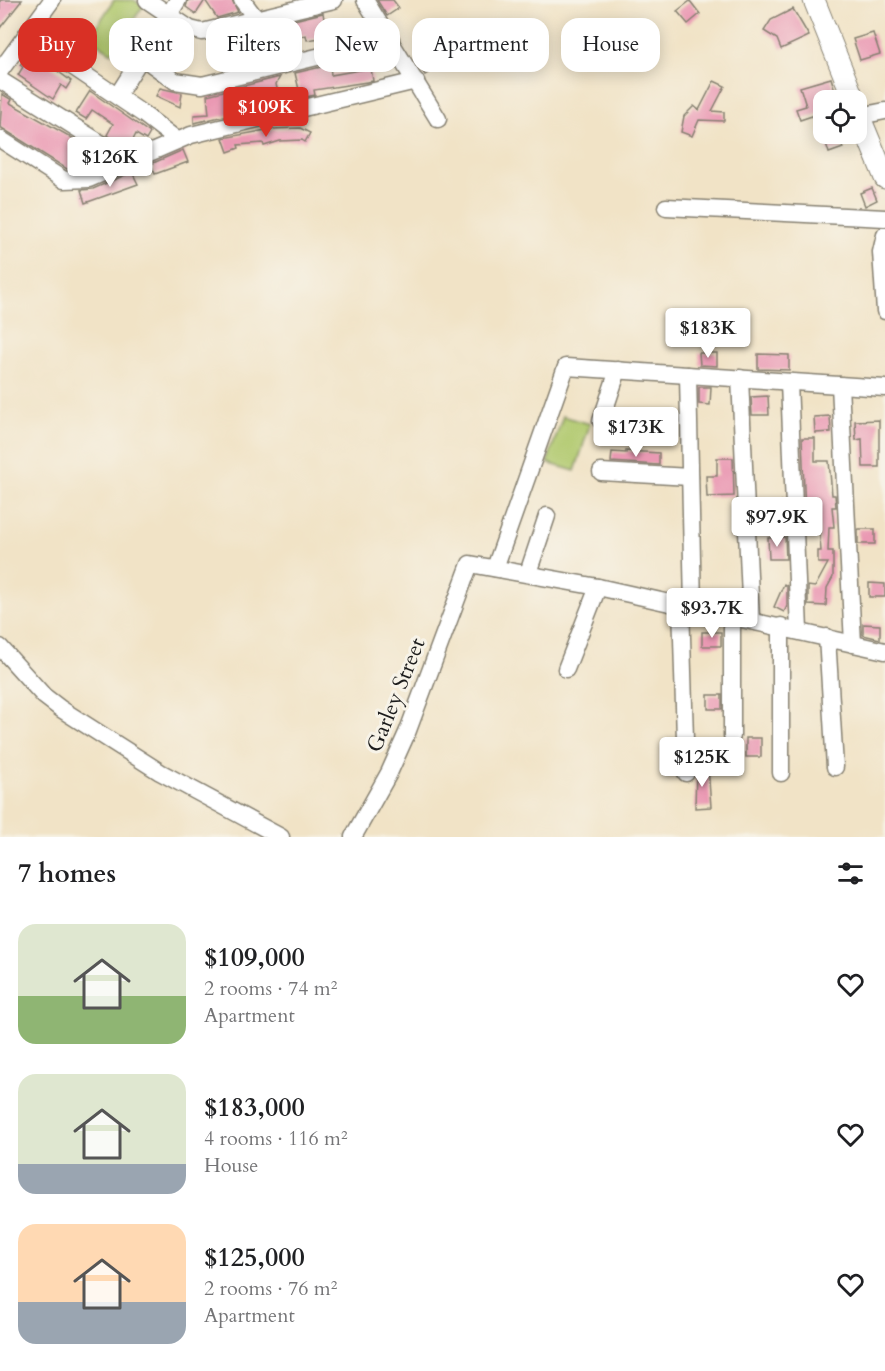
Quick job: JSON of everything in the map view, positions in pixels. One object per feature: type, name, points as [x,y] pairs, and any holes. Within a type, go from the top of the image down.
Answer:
[{"type":"main road","points":[[814,0],[850,90]]},
{"type":"main road","points":[[867,133],[885,178]]},
{"type":"street","points":[[39,18],[52,0]]},
{"type":"street","points":[[147,0],[190,30],[206,31]]},
{"type":"street","points":[[165,18],[178,0]]},
{"type":"street","points":[[242,0],[255,18]]},
{"type":"street","points":[[262,18],[308,3],[334,0]]},
{"type":"street","points":[[365,0],[377,18]]},
{"type":"street","points":[[0,71],[18,46]]},
{"type":"street","points":[[400,54],[438,119]]},
{"type":"street","points":[[163,72],[176,81],[202,85],[314,58]]},
{"type":"street","points":[[81,72],[177,140]]},
{"type":"street","points":[[117,96],[132,72]]},
{"type":"street","points":[[0,80],[129,161]]},
{"type":"street","points":[[0,139],[69,182],[89,179],[177,140],[209,130],[416,81]]},
{"type":"street","points":[[867,109],[885,111]]},
{"type":"street","points":[[666,207],[885,218]]},
{"type":"street","points":[[885,235],[881,252],[885,311]]},
{"type":"street","points":[[885,388],[566,367],[495,568],[751,619],[885,651]]},
{"type":"street","points":[[601,421],[618,370]]},
{"type":"street","points":[[686,772],[690,477],[688,375]]},
{"type":"street","points":[[740,378],[751,619]]},
{"type":"street","points":[[789,382],[799,631]]},
{"type":"street","points":[[840,385],[853,644]]},
{"type":"street","points":[[601,472],[690,477]]},
{"type":"street","points":[[528,573],[547,516]]},
{"type":"street","name":"Garley Street","points":[[353,837],[389,773],[407,733],[470,564],[495,568]]},
{"type":"street","points":[[567,669],[598,587]]},
{"type":"street","points":[[732,615],[732,736]]},
{"type":"street","points":[[781,627],[781,773]]},
{"type":"street","points":[[827,637],[835,767]]},
{"type":"street","points":[[0,647],[44,696],[61,709],[160,772],[281,837]]},
{"type":"green space","points":[[114,0],[134,0],[143,6],[135,18],[109,18],[109,51],[97,43],[97,26]]},
{"type":"green space","points":[[563,416],[590,424],[575,471],[547,463]]},
{"type":"building","points":[[0,0],[22,0],[0,28]]},
{"type":"building","points":[[188,0],[205,0],[196,14],[186,7]]},
{"type":"building","points":[[205,0],[232,0],[238,12],[217,18]]},
{"type":"building","points":[[377,0],[393,0],[399,8],[387,16]]},
{"type":"building","points":[[690,1],[700,14],[688,24],[677,11]]},
{"type":"building","points":[[793,9],[809,36],[781,49],[777,39],[764,31],[771,20]]},
{"type":"building","points":[[323,13],[324,18],[314,18],[314,39],[307,40],[306,35],[302,36],[302,18]]},
{"type":"building","points":[[873,33],[880,54],[860,60],[853,39]]},
{"type":"building","points":[[314,69],[314,72],[331,72],[331,75],[372,72],[373,81],[314,90],[315,95],[301,98],[295,73]]},
{"type":"building","points":[[20,72],[59,72],[71,81],[66,89],[61,85],[53,99],[18,75]]},
{"type":"building","points":[[280,77],[276,84],[280,103],[194,123],[194,115],[209,114],[207,95]]},
{"type":"building","points":[[831,78],[835,90],[813,90],[813,116],[800,120],[796,109],[806,106],[800,87]]},
{"type":"building","points":[[714,81],[725,86],[712,111],[724,112],[724,121],[699,120],[692,136],[681,132],[684,116],[694,106],[699,110]]},
{"type":"building","points":[[160,88],[182,93],[180,107],[156,96]]},
{"type":"building","points":[[90,91],[150,133],[146,140],[136,134],[129,148],[107,135],[113,124],[92,110],[86,119],[76,113]]},
{"type":"building","points":[[2,94],[12,100],[10,103],[76,140],[73,144],[92,157],[87,164],[79,159],[73,169],[67,169],[0,127]]},
{"type":"building","points":[[300,128],[310,133],[305,142],[302,140],[280,141],[264,146],[263,143],[238,145],[239,148],[228,152],[223,138],[272,129]]},
{"type":"building","points":[[826,144],[842,144],[843,148],[829,153]]},
{"type":"building","points":[[183,150],[188,162],[155,174],[151,164]]},
{"type":"building","points":[[132,172],[138,184],[85,203],[81,190],[93,189]]},
{"type":"building","points":[[872,188],[877,200],[865,206],[860,193]]},
{"type":"building","points":[[699,353],[717,353],[717,366],[700,365]]},
{"type":"building","points":[[758,354],[789,355],[789,370],[758,369]]},
{"type":"building","points":[[699,387],[711,387],[710,405],[699,404]]},
{"type":"building","points":[[768,396],[769,415],[752,415],[751,397]]},
{"type":"building","points":[[830,416],[831,432],[815,433],[814,417]]},
{"type":"building","points":[[879,420],[879,467],[863,467],[862,439],[856,440],[855,421]]},
{"type":"building","points":[[802,438],[815,438],[815,461],[829,461],[832,495],[835,495],[836,507],[832,507],[834,527],[829,527],[828,551],[833,551],[833,577],[827,588],[826,606],[808,605],[808,586],[815,587],[828,563],[818,563],[818,551],[821,551],[818,513],[805,513]]},
{"type":"building","points":[[626,451],[659,453],[659,465],[611,462],[612,452],[626,453]]},
{"type":"building","points":[[717,458],[733,458],[734,496],[707,497],[706,476],[717,476]]},
{"type":"building","points":[[767,502],[783,502],[783,515],[767,514]]},
{"type":"building","points":[[858,529],[875,529],[875,544],[858,544]]},
{"type":"building","points":[[785,537],[786,559],[769,559],[768,538]]},
{"type":"building","points":[[869,583],[885,584],[885,597],[869,597]]},
{"type":"building","points":[[784,584],[787,586],[787,606],[784,612],[774,607]]},
{"type":"building","points":[[863,624],[880,625],[880,639],[863,635]]},
{"type":"building","points":[[702,632],[721,632],[721,646],[702,646]]},
{"type":"building","points":[[708,695],[722,695],[722,709],[708,709]]},
{"type":"building","points":[[746,738],[761,738],[761,757],[746,757]]},
{"type":"building","points":[[696,767],[708,767],[711,807],[695,808]]}]
